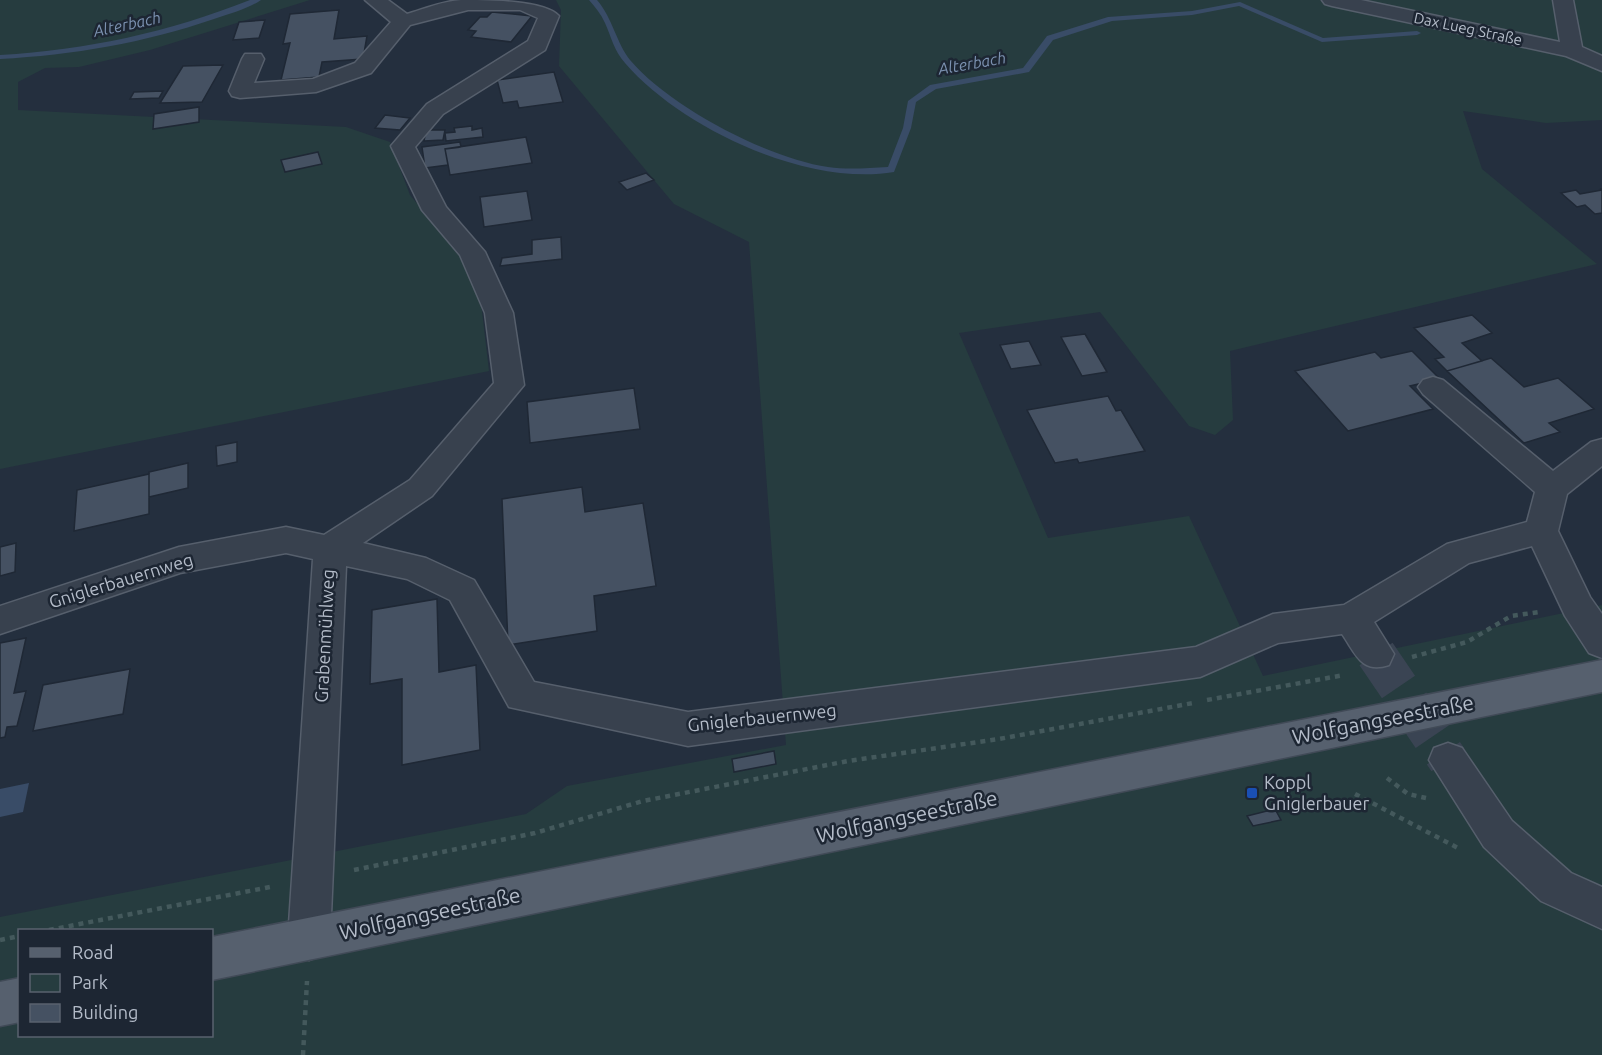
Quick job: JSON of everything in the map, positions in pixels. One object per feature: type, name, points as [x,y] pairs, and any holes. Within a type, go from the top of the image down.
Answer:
[{"type":"main road","name":"Wolfgangseestraße","points":[[213,959],[1602,676]]},
{"type":"main road","points":[[0,1004],[18,1000]]},
{"type":"street","points":[[253,59],[240,91],[316,85],[363,68],[404,21],[375,0]]},
{"type":"street","name":"Dax Lueg Straße","points":[[1332,0],[1572,51],[1602,64]]},
{"type":"street","points":[[1563,0],[1572,51]]},
{"type":"street","name":"Grabenmühlweg","points":[[309,939],[330,548],[421,488],[509,386],[499,313],[472,252],[435,210],[404,146],[435,109],[537,45],[549,16],[523,4],[468,4],[404,21]]},
{"type":"street","points":[[1433,387],[1552,488]]},
{"type":"street","points":[[1602,450],[1552,488],[1541,531],[1577,606],[1602,643]]},
{"type":"street","name":"Gniglerbauernweg","points":[[0,620],[179,560],[286,540],[414,567],[462,590],[522,696],[688,729],[1200,662],[1274,629],[1351,618],[1459,553],[1541,531]]},
{"type":"street","points":[[1351,618],[1377,662]]},
{"type":"street","points":[[1448,760],[1498,834],[1556,887],[1602,908]]},
{"type":"path","points":[[55,929],[536,833],[643,801],[848,761],[999,739],[1377,662],[1467,642],[1511,616],[1577,606]]},
{"type":"path","points":[[0,940],[18,936]]},
{"type":"path","points":[[303,1055],[309,939]]},
{"type":"green space","points":[[0,0],[310,0],[150,50],[79,67],[45,68],[18,82],[18,110],[346,127],[390,142],[410,195],[478,277],[489,371],[0,469]]},
{"type":"green space","points":[[556,0],[1602,0],[1602,120],[1546,123],[1463,111],[1482,169],[1597,264],[1230,351],[1233,420],[1215,435],[1189,426],[1100,312],[959,333],[1048,538],[1189,516],[1263,676],[1602,605],[1602,1055],[0,1055],[0,917],[526,814],[567,786],[786,745],[749,242],[674,204],[559,66],[561,10]]},
{"type":"water","points":[[29,783],[23,812],[0,817],[0,789]]},
{"type":"building","points":[[339,10],[334,39],[367,36],[363,59],[322,62],[319,77],[281,80],[290,43],[283,44],[290,14]]},
{"type":"building","points":[[492,12],[532,16],[511,42],[471,37],[476,31],[468,30],[480,17],[487,17]]},
{"type":"building","points":[[265,20],[259,38],[233,40],[239,22]]},
{"type":"building","points":[[223,65],[202,102],[160,103],[183,66]]},
{"type":"building","points":[[554,72],[563,102],[519,108],[517,101],[503,103],[497,80]]},
{"type":"building","points":[[163,91],[159,98],[130,99],[134,92]]},
{"type":"building","points":[[199,107],[199,122],[153,129],[154,114]]},
{"type":"building","points":[[385,115],[410,118],[400,130],[375,128]]},
{"type":"building","points":[[472,126],[472,130],[482,128],[483,137],[446,141],[445,133],[455,132],[454,128]]},
{"type":"building","points":[[426,130],[445,130],[443,140],[424,141]]},
{"type":"building","points":[[526,137],[532,163],[450,175],[445,149]]},
{"type":"building","points":[[460,142],[461,147],[445,149],[448,165],[425,168],[422,147]]},
{"type":"building","points":[[318,152],[322,164],[285,172],[281,160]]},
{"type":"building","points":[[646,173],[654,180],[627,190],[619,182]]},
{"type":"building","points":[[1576,190],[1580,194],[1602,190],[1602,213],[1595,214],[1585,205],[1577,207],[1561,193]]},
{"type":"building","points":[[527,191],[532,220],[484,227],[480,197]]},
{"type":"building","points":[[561,237],[562,259],[500,266],[502,258],[532,254],[532,240]]},
{"type":"building","points":[[1472,315],[1492,333],[1462,343],[1482,361],[1447,371],[1435,359],[1444,357],[1414,328]]},
{"type":"building","points":[[1085,334],[1107,372],[1082,376],[1061,337]]},
{"type":"building","points":[[1029,341],[1041,365],[1011,369],[1000,345]]},
{"type":"building","points":[[1412,351],[1440,379],[1410,386],[1433,409],[1348,431],[1295,371],[1375,352],[1381,358]]},
{"type":"building","points":[[1491,358],[1524,387],[1558,378],[1594,409],[1549,423],[1560,432],[1524,443],[1447,371]]},
{"type":"building","points":[[634,388],[640,429],[530,443],[527,402]]},
{"type":"building","points":[[1108,396],[1116,411],[1121,410],[1145,451],[1079,463],[1077,459],[1055,463],[1027,410]]},
{"type":"building","points":[[237,442],[237,462],[217,466],[216,446]]},
{"type":"building","points":[[188,463],[188,488],[149,497],[149,472]]},
{"type":"building","points":[[149,474],[149,514],[74,531],[77,490]]},
{"type":"building","points":[[582,487],[585,512],[643,503],[656,586],[594,596],[597,631],[508,645],[502,499]]},
{"type":"building","points":[[16,543],[15,572],[0,576],[0,547]]},
{"type":"building","points":[[437,599],[439,672],[476,665],[480,750],[402,765],[402,679],[370,684],[372,610]]},
{"type":"building","points":[[26,638],[14,693],[26,691],[17,726],[7,727],[5,737],[0,738],[0,643]]},
{"type":"building","points":[[130,669],[123,714],[33,731],[43,685]]},
{"type":"building","points":[[774,751],[776,764],[734,772],[732,759]]},
{"type":"building","points":[[1275,809],[1281,820],[1253,826],[1247,816]]},
{"type":"waterway","name":"Alterbach","points":[[0,57],[66,52],[163,33],[257,0]]},
{"type":"waterway","name":"Alterbach","points":[[593,0],[609,23],[625,59],[662,94],[718,129],[748,144],[804,165],[842,171],[891,170],[907,128],[912,101],[933,87],[1026,70],[1050,38],[1111,19],[1192,13],[1240,4],[1322,40],[1417,33]]},
{"type":"tunnel","points":[[1376,654],[1448,760]]},
{"type":"place","name":"Koppl Gniglerbauer","points":[[1252,793]]}]
